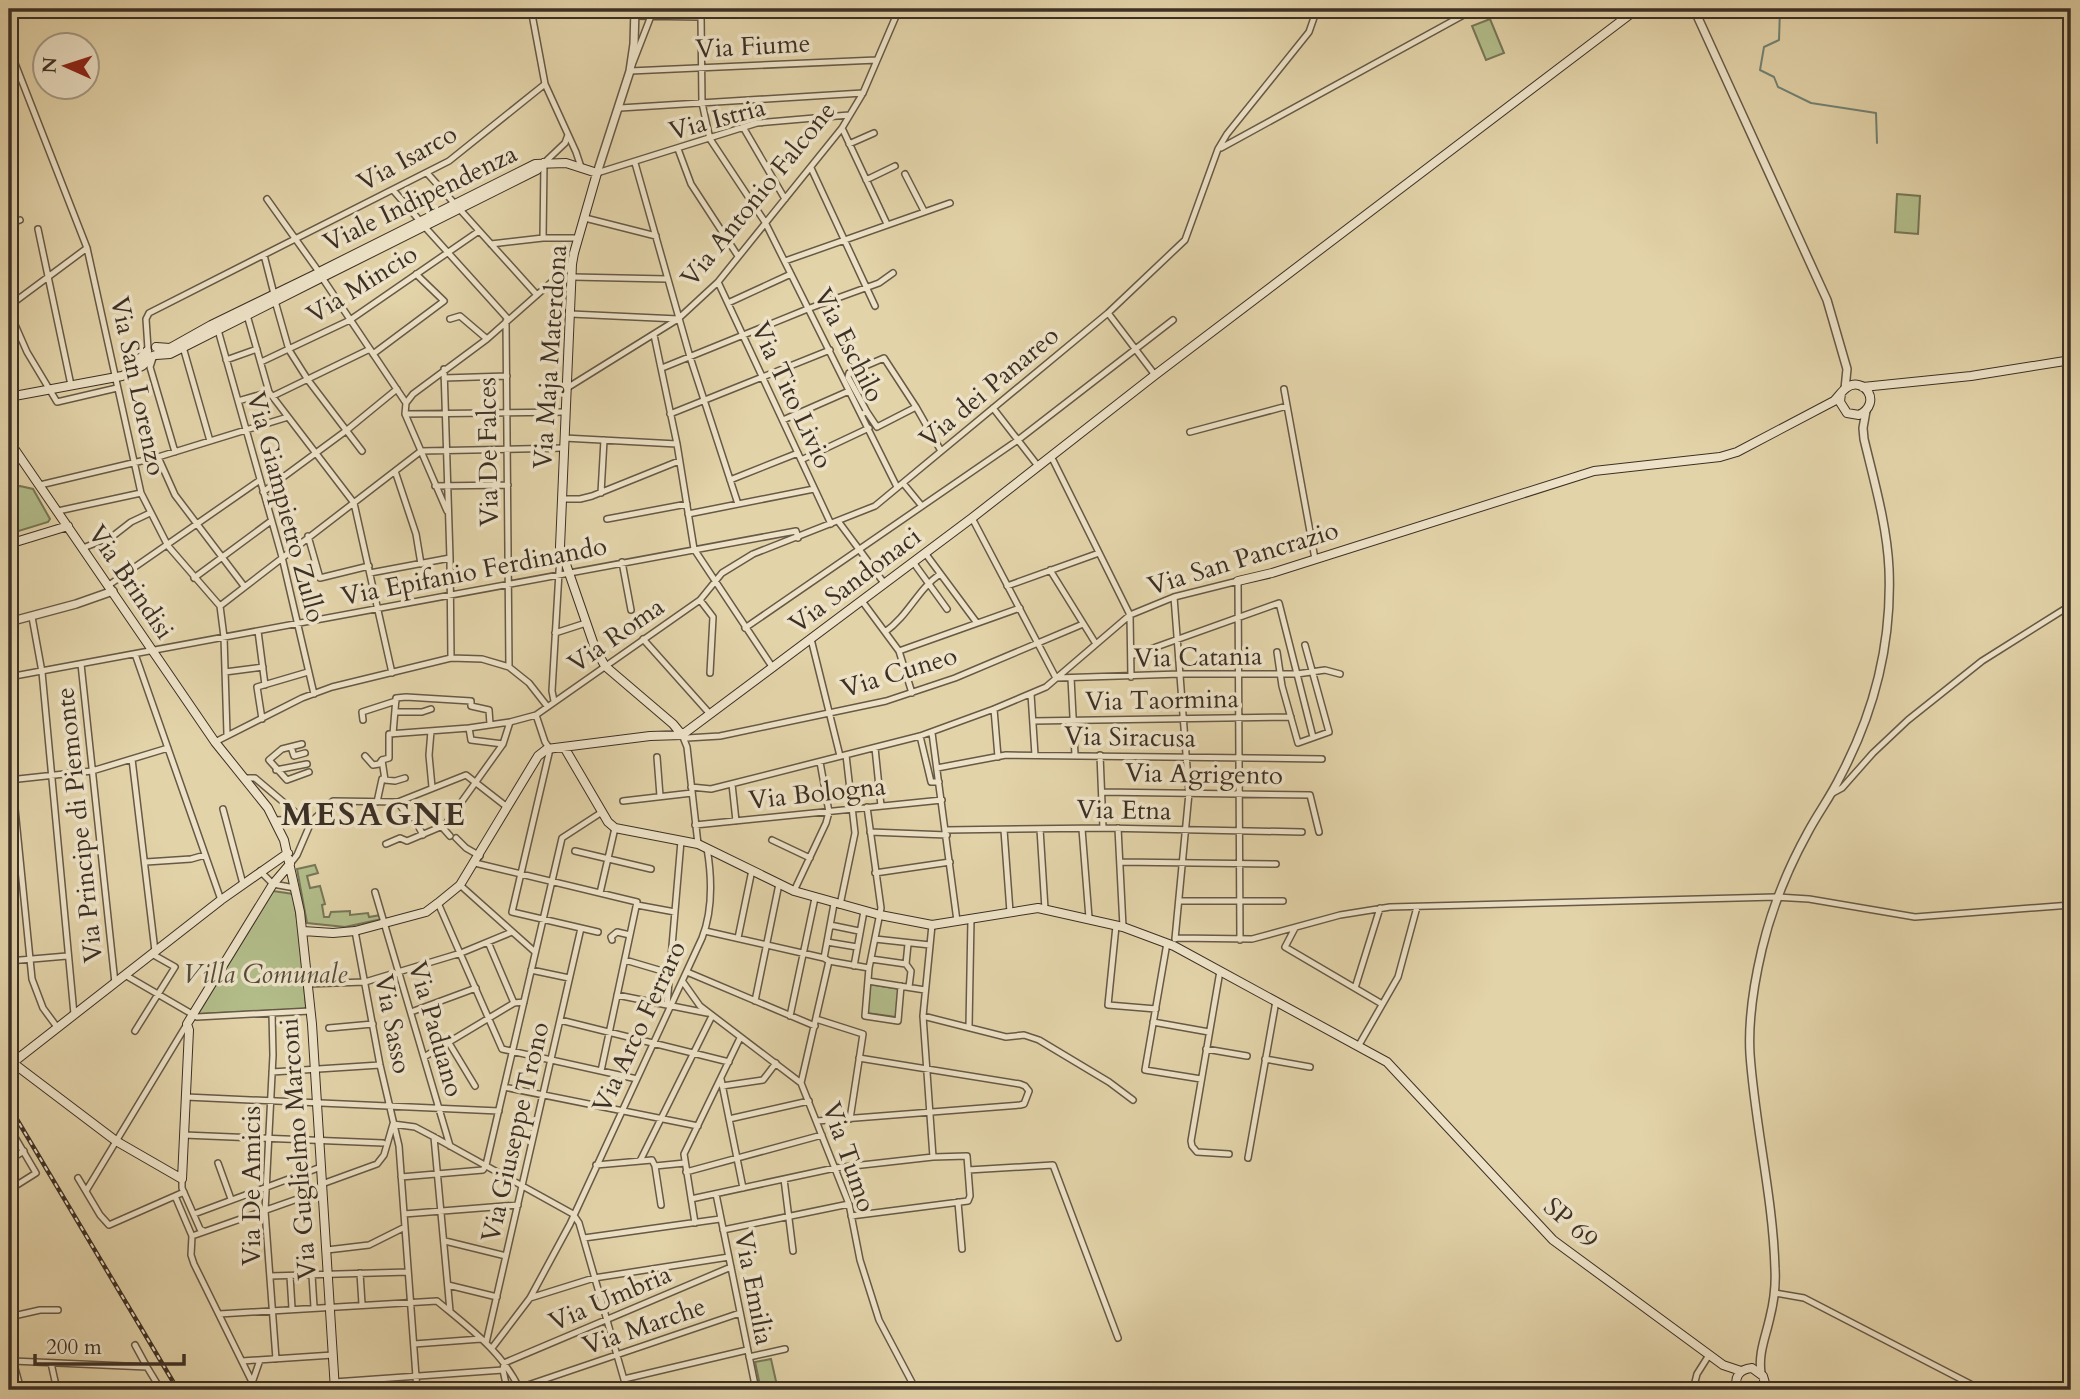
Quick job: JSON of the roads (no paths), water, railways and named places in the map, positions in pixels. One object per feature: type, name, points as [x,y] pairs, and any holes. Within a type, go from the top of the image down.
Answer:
[{"type":"main road","name":"Via Sandonaci","points":[[682,735],[972,518],[1155,375],[1637,9]]},
{"type":"main road","points":[[544,163],[566,163],[597,173]]},
{"type":"main road","name":"Viale Indipendenza","points":[[9,397],[122,376],[133,371],[153,351],[170,348],[275,298],[535,164],[544,163]]},
{"type":"main road","name":"Via Maja Materdona","points":[[597,173],[572,264],[560,547],[586,624],[605,666]]},
{"type":"main road","name":"Viale Indipendenza","points":[[153,351],[170,354],[275,298]]},
{"type":"main road","points":[[1848,413],[1840,402],[1843,391],[1849,386],[1971,376],[2071,360]]},
{"type":"main road","points":[[1870,396],[1885,384]]},
{"type":"main road","points":[[1825,405],[1859,415],[1866,411],[1870,404],[1870,396],[1861,386]]},
{"type":"main road","name":"Via San Pancrazio","points":[[1238,581],[1594,471],[1720,457],[1737,452],[1825,405],[1843,391]]},
{"type":"main road","name":"Via Brindisi","points":[[10,443],[217,744],[246,778],[275,820]]},
{"type":"main road","points":[[9,544],[68,526]]},
{"type":"main road","points":[[605,666],[673,724],[682,735]]},
{"type":"main road","points":[[303,931],[355,931],[426,912],[460,885],[538,756],[550,749],[638,737],[682,735]]},
{"type":"main road","points":[[564,747],[608,822],[615,828]]},
{"type":"main road","name":"Via Guglielmo Marconi","points":[[275,820],[288,853],[303,931],[323,1187],[334,1386]]},
{"type":"main road","name":"SP 69","points":[[615,828],[698,844],[794,891],[880,915],[932,925],[1045,909],[1089,918],[1169,942],[1387,1062],[1553,1240],[1723,1365]]},
{"type":"main road","points":[[288,853],[221,900],[11,1065],[116,1141],[181,1180],[189,1030],[187,1024],[273,884],[290,863]]},
{"type":"main road","points":[[1723,1365],[1761,1373],[1764,1389]]},
{"type":"main road","points":[[1723,1365],[1737,1388]]},
{"type":"main road","points":[[1737,1388],[1745,1370]]},
{"type":"street","points":[[531,9],[545,84],[581,167]]},
{"type":"street","name":"Via Antonio Falcone","points":[[567,388],[654,335],[678,318],[718,282],[842,128],[863,93],[899,9]]},
{"type":"street","name":"Via dei Panareo","points":[[716,583],[722,573],[753,554],[875,506],[1108,313],[1185,240],[1218,149],[1227,134],[1309,32],[1317,9]]},
{"type":"street","points":[[1218,149],[1469,12],[1495,9]]},
{"type":"street","points":[[1692,9],[1827,300],[1844,355],[1847,376],[1843,391]]},
{"type":"street","points":[[597,173],[620,108],[630,69],[634,44],[634,12],[651,16],[701,17],[702,103],[710,139]]},
{"type":"street","points":[[630,69],[651,16]]},
{"type":"street","name":"Via San Lorenzo","points":[[9,48],[87,248],[141,493],[168,546],[220,606]]},
{"type":"street","name":"Via Fiume","points":[[630,69],[877,60]]},
{"type":"street","name":"Via Isarco","points":[[153,351],[146,324],[149,313],[427,173],[461,153],[545,84]]},
{"type":"street","points":[[620,108],[863,93]]},
{"type":"street","name":"Via Istria","points":[[597,173],[757,123],[849,115]]},
{"type":"street","points":[[743,127],[785,200]]},
{"type":"street","points":[[842,128],[887,224]]},
{"type":"street","points":[[849,144],[874,133]]},
{"type":"street","points":[[543,238],[544,163],[565,143],[568,134]]},
{"type":"street","name":"Via Eschilo","points":[[710,139],[765,222],[849,391],[864,413],[869,428],[900,485],[921,505]]},
{"type":"street","points":[[678,149],[691,184],[738,256]]},
{"type":"street","points":[[635,163],[690,358],[738,504]]},
{"type":"street","points":[[866,180],[895,166]]},
{"type":"street","points":[[811,168],[875,306]]},
{"type":"street","points":[[427,173],[537,295]]},
{"type":"street","points":[[905,174],[925,211]]},
{"type":"street","points":[[394,190],[507,320]]},
{"type":"street","points":[[267,199],[406,403]]},
{"type":"street","points":[[785,261],[950,203]]},
{"type":"street","points":[[585,218],[656,236]]},
{"type":"street","points":[[9,224],[20,220]]},
{"type":"street","points":[[38,229],[71,385]]},
{"type":"street","name":"Via Mincio","points":[[261,362],[350,320],[479,231]]},
{"type":"street","points":[[491,244],[543,238],[578,238]]},
{"type":"street","points":[[87,248],[9,308],[27,352],[52,398],[60,402],[117,388]]},
{"type":"street","points":[[264,255],[289,350],[308,380],[362,451]]},
{"type":"street","points":[[449,513],[405,414],[406,403],[413,394],[487,338],[572,264]]},
{"type":"street","points":[[662,368],[887,279],[892,272]]},
{"type":"street","points":[[238,401],[271,394],[371,351],[444,302],[416,274]]},
{"type":"street","points":[[728,303],[792,274]]},
{"type":"street","points":[[572,277],[667,279]]},
{"type":"street","name":"Via Tito Livio","points":[[718,282],[814,489],[834,523],[859,549],[884,583]]},
{"type":"street","points":[[1108,313],[1155,375]]},
{"type":"street","points":[[571,314],[678,318]]},
{"type":"street","points":[[247,315],[271,394],[354,503],[392,673]]},
{"type":"street","points":[[450,319],[460,316],[487,338]]},
{"type":"street","name":"Via De Falces","points":[[507,320],[510,668]]},
{"type":"street","points":[[745,628],[1018,440],[1173,320]]},
{"type":"street","name":"Via Giampietro Zullo","points":[[218,330],[282,557],[314,694]]},
{"type":"street","points":[[654,335],[677,444],[694,549],[773,668]]},
{"type":"street","points":[[183,347],[210,441]]},
{"type":"street","points":[[226,360],[257,349]]},
{"type":"street","points":[[670,414],[830,350]]},
{"type":"street","points":[[153,351],[150,367],[175,452]]},
{"type":"street","points":[[1844,355],[1861,386]]},
{"type":"street","points":[[916,407],[877,427],[864,413],[848,377],[849,373],[884,358],[916,407],[941,451]]},
{"type":"street","points":[[444,369],[451,658]]},
{"type":"street","points":[[444,378],[507,376]]},
{"type":"street","points":[[263,492],[397,389]]},
{"type":"street","points":[[1284,389],[1315,559]]},
{"type":"street","points":[[783,420],[849,391]]},
{"type":"street","points":[[1190,432],[1287,406]]},
{"type":"street","points":[[993,408],[1038,466]]},
{"type":"street","points":[[1761,1373],[1762,1345],[1774,1293],[1773,1233],[1750,1039],[1756,976],[1776,897],[1808,831],[1831,794],[1858,741],[1877,683],[1889,608],[1887,555],[1882,518],[1864,439],[1866,411]]},
{"type":"street","points":[[405,414],[566,412]]},
{"type":"street","points":[[1848,413],[1864,439]]},
{"type":"street","points":[[40,485],[158,457],[288,417]]},
{"type":"street","points":[[730,480],[800,457],[869,428]]},
{"type":"street","points":[[227,734],[224,637],[220,606],[421,451],[508,449],[604,440],[677,444]]},
{"type":"street","points":[[601,493],[604,440]]},
{"type":"street","points":[[1051,456],[1130,615],[1131,677]]},
{"type":"street","points":[[158,457],[175,495],[244,586]]},
{"type":"street","points":[[562,499],[580,499],[601,493],[679,461]]},
{"type":"street","points":[[396,471],[416,534],[421,564]]},
{"type":"street","points":[[9,622],[32,617],[111,588],[260,480]]},
{"type":"street","points":[[435,486],[508,485]]},
{"type":"street","points":[[688,514],[814,489]]},
{"type":"street","points":[[58,511],[141,493]]},
{"type":"street","points":[[607,519],[687,504]]},
{"type":"street","points":[[83,548],[113,536],[150,513]]},
{"type":"street","points":[[972,518],[1056,678]]},
{"type":"street","points":[[194,578],[271,521]]},
{"type":"street","name":"Via Epifanio Ferdinando","points":[[9,677],[694,549],[796,531],[797,537]]},
{"type":"street","points":[[308,536],[320,578],[450,558]]},
{"type":"street","name":"Via Maja Materdona","points":[[554,701],[552,691],[560,547]]},
{"type":"street","points":[[925,553],[977,623]]},
{"type":"street","points":[[1007,586],[1099,553]]},
{"type":"street","points":[[622,562],[631,610]]},
{"type":"street","points":[[913,562],[947,609]]},
{"type":"street","points":[[1051,570],[1096,644]]},
{"type":"street","points":[[885,632],[899,622],[928,583],[940,574]]},
{"type":"street","points":[[1238,581],[1240,940]]},
{"type":"street","name":"Via San Pancrazio","points":[[623,801],[711,789],[932,733],[1031,694],[1056,678],[1130,615],[1201,588],[1238,581]]},
{"type":"street","name":"Via Roma","points":[[536,715],[700,600],[716,583]]},
{"type":"street","points":[[1174,597],[1187,757],[1187,830],[1179,901],[1145,1070],[1201,1079]]},
{"type":"street","points":[[700,600],[713,617],[710,673]]},
{"type":"street","points":[[862,601],[899,652],[912,694]]},
{"type":"street","points":[[1131,656],[1279,603],[1313,737]]},
{"type":"street","points":[[1831,794],[1842,788],[1873,753],[1908,720],[1971,670],[2071,605]]},
{"type":"street","points":[[899,652],[1020,608]]},
{"type":"street","points":[[32,617],[42,671],[74,1014]]},
{"type":"street","points":[[555,633],[586,624]]},
{"type":"street","name":"Via Cuneo","points":[[682,735],[720,736],[912,694],[1083,624]]},
{"type":"street","points":[[258,631],[265,685]]},
{"type":"street","points":[[643,639],[710,714]]},
{"type":"street","points":[[801,1083],[815,1026],[830,926],[854,844],[852,809],[843,756],[811,639]]},
{"type":"street","points":[[1278,652],[1282,686],[1298,743],[1329,732],[1305,645]]},
{"type":"street","points":[[135,654],[221,900]]},
{"type":"street","points":[[217,744],[227,734],[332,687],[451,658],[482,659],[510,668],[536,691],[547,705]]},
{"type":"street","name":"Via Principe di Piemonte","points":[[81,664],[115,983]]},
{"type":"street","points":[[225,672],[263,667]]},
{"type":"street","name":"Via Catania","points":[[1056,678],[1297,674],[1325,670],[1340,674]]},
{"type":"street","points":[[262,719],[257,687],[308,672]]},
{"type":"street","points":[[1071,678],[1075,755]]},
{"type":"street","points":[[1031,694],[1035,755]]},
{"type":"street","points":[[363,720],[362,712],[396,699],[420,696],[429,699],[471,701],[471,706],[489,710],[490,724]]},
{"type":"street","points":[[365,756],[373,765],[389,758],[396,699]]},
{"type":"street","points":[[396,712],[422,712],[431,709]]},
{"type":"street","points":[[994,709],[998,757]]},
{"type":"street","points":[[391,734],[469,728],[536,715],[550,749],[512,912],[598,932]]},
{"type":"street","name":"Via Taormina","points":[[1033,721],[1291,717]]},
{"type":"street","points":[[386,844],[400,838],[407,841],[442,827],[474,782],[493,761],[510,722]]},
{"type":"street","points":[[469,728],[471,740],[504,741]]},
{"type":"street","points":[[431,731],[429,755],[432,787]]},
{"type":"street","points":[[932,733],[957,921]]},
{"type":"street","points":[[682,735],[687,747],[698,844]]},
{"type":"street","points":[[920,736],[930,782],[939,782]]},
{"type":"street","points":[[302,744],[282,749],[269,760],[276,771],[287,780],[309,772]]},
{"type":"street","points":[[291,747],[294,756],[305,753]]},
{"type":"street","points":[[11,780],[92,771],[168,748]]},
{"type":"street","points":[[875,748],[881,806]]},
{"type":"street","points":[[9,749],[30,959],[38,998],[57,1027]]},
{"type":"street","name":"Via Siracusa","points":[[937,768],[998,757],[1035,755],[1322,759]]},
{"type":"street","points":[[1100,755],[1103,828]]},
{"type":"street","points":[[657,757],[660,796]]},
{"type":"street","points":[[132,759],[146,862],[154,952],[175,967],[135,1031]]},
{"type":"street","points":[[377,802],[382,781],[382,761]]},
{"type":"street","points":[[794,891],[829,812],[820,762]]},
{"type":"street","points":[[276,771],[307,764]]},
{"type":"street","points":[[275,820],[306,821],[323,813],[326,806],[333,801],[398,802],[466,775],[508,807]]},
{"type":"street","points":[[246,778],[255,778],[306,821],[309,827],[297,855],[290,863]]},
{"type":"street","points":[[382,781],[405,778]]},
{"type":"street","points":[[732,784],[736,821]]},
{"type":"street","name":"Via Agrigento","points":[[1102,792],[1310,795],[1319,832]]},
{"type":"street","name":"Via Bologna","points":[[695,825],[942,800]]},
{"type":"street","points":[[398,802],[408,817],[414,818],[423,835]]},
{"type":"street","points":[[867,807],[881,908],[869,968],[865,1017],[898,1021],[901,986]]},
{"type":"street","points":[[223,809],[243,884]]},
{"type":"street","points":[[401,1177],[483,1170],[486,1165],[562,838],[602,812]]},
{"type":"street","points":[[442,827],[477,859],[521,874],[675,912]]},
{"type":"street","points":[[600,893],[615,828]]},
{"type":"street","points":[[1118,828],[1120,927],[1108,1005],[1156,1009]]},
{"type":"street","name":"Via Etna","points":[[870,832],[946,833],[1118,828],[1302,832]]},
{"type":"street","points":[[1040,829],[1045,909]]},
{"type":"street","points":[[1082,829],[1089,918]]},
{"type":"street","points":[[1004,830],[1010,912]]},
{"type":"street","points":[[772,840],[810,858]]},
{"type":"street","points":[[669,1006],[669,972],[681,841]]},
{"type":"street","name":"Via Arco Ferraro","points":[[492,1348],[530,1298],[573,1214],[705,931],[711,884],[707,848]]},
{"type":"street","points":[[575,850],[651,869]]},
{"type":"street","points":[[146,862],[191,859],[205,855]]},
{"type":"street","points":[[875,873],[950,862]]},
{"type":"street","points":[[1120,862],[1276,864]]},
{"type":"street","points":[[738,938],[752,870]]},
{"type":"street","points":[[260,871],[273,884],[295,888]]},
{"type":"street","points":[[755,1000],[779,884]]},
{"type":"street","points":[[460,885],[536,952]]},
{"type":"street","name":"Via Paduano","points":[[376,891],[450,1146]]},
{"type":"street","points":[[1169,942],[1240,940],[1380,908],[1776,897],[1809,899],[1915,917],[2071,905]]},
{"type":"street","points":[[790,1016],[815,898]]},
{"type":"street","points":[[1179,901],[1283,901]]},
{"type":"street","points":[[438,903],[502,1049],[637,1079]]},
{"type":"street","points":[[601,1071],[637,904]]},
{"type":"street","points":[[1359,1045],[1398,977],[1417,907]]},
{"type":"street","points":[[1354,988],[1380,908]]},
{"type":"street","points":[[854,966],[863,911]]},
{"type":"street","points":[[970,1027],[971,919]]},
{"type":"street","points":[[932,925],[923,1016],[933,1157]]},
{"type":"street","points":[[830,926],[859,931]]},
{"type":"street","name":"Via Giuseppe Trono","points":[[484,1341],[497,1297],[581,928]]},
{"type":"street","points":[[1295,928],[1285,947],[1382,1004]]},
{"type":"street","name":"Via Sasso","points":[[355,931],[380,1065],[399,1146],[411,1301]]},
{"type":"street","points":[[705,931],[869,968]]},
{"type":"street","points":[[307,984],[365,982],[461,953],[512,932]]},
{"type":"street","points":[[612,940],[611,937],[617,932],[630,935]]},
{"type":"street","points":[[875,939],[930,945]]},
{"type":"street","points":[[488,942],[514,1003]]},
{"type":"street","points":[[827,942],[857,947]]},
{"type":"street","points":[[908,944],[906,964],[911,971],[909,987]]},
{"type":"street","points":[[9,961],[67,956]]},
{"type":"street","points":[[871,959],[906,964]]},
{"type":"street","points":[[625,960],[669,972]]},
{"type":"street","points":[[531,970],[569,978]]},
{"type":"street","points":[[1220,971],[1192,1146],[1197,1152],[1229,1154]]},
{"type":"street","points":[[687,972],[815,1026]]},
{"type":"street","points":[[125,975],[192,1016],[310,1011]]},
{"type":"street","points":[[868,981],[925,990]]},
{"type":"street","name":"Via Tumo","points":[[683,982],[700,1006],[801,1083],[849,1204],[879,1320],[916,1390]]},
{"type":"street","points":[[411,1012],[476,988]]},
{"type":"street","points":[[617,995],[711,1015],[640,1161]]},
{"type":"street","points":[[1248,1158],[1276,1001]]},
{"type":"street","points":[[425,1058],[514,1003],[524,1002]]},
{"type":"street","name":"Via De Amicis","points":[[272,1013],[265,1211],[276,1359]]},
{"type":"street","points":[[923,1016],[1006,1037],[1024,1035],[1039,1040],[1109,1082],[1133,1100]]},
{"type":"street","points":[[816,1019],[863,1034],[850,1119]]},
{"type":"street","points":[[560,1020],[729,1062]]},
{"type":"street","points":[[1153,1022],[1209,1032]]},
{"type":"street","points":[[86,1191],[187,1024]]},
{"type":"street","points":[[329,1028],[373,1024]]},
{"type":"street","points":[[695,1223],[684,1154],[740,1038]]},
{"type":"street","points":[[449,1043],[475,1086]]},
{"type":"street","points":[[1206,1049],[1247,1056]]},
{"type":"street","points":[[9,1054],[11,1065]]},
{"type":"street","points":[[817,1121],[1020,1105],[1024,1104],[1029,1091],[1025,1086],[1012,1083],[859,1058]]},
{"type":"street","points":[[1265,1059],[1310,1067]]},
{"type":"street","points":[[722,1086],[763,1080],[776,1063]]},
{"type":"street","points":[[272,1072],[380,1065]]},
{"type":"street","points":[[721,1079],[743,1188]]},
{"type":"street","points":[[504,1087],[698,1126]]},
{"type":"street","points":[[186,1097],[499,1111]]},
{"type":"street","points":[[729,1119],[809,1101]]},
{"type":"street","points":[[192,1237],[265,1211],[377,1164],[384,1154],[393,1124],[415,1127],[573,1214],[584,1238],[627,1390]]},
{"type":"street","points":[[9,1127],[36,1173],[9,1190]]},
{"type":"street","points":[[184,1135],[383,1143]]},
{"type":"street","points":[[686,1171],[822,1135]]},
{"type":"street","points":[[435,1137],[450,1311]]},
{"type":"street","points":[[9,1160],[24,1151]]},
{"type":"street","points":[[691,1199],[835,1168],[964,1156],[968,1170],[968,1201],[851,1216]]},
{"type":"street","points":[[596,1165],[652,1160],[661,1205]]},
{"type":"street","points":[[218,1163],[231,1199]]},
{"type":"street","points":[[655,1166],[685,1164]]},
{"type":"street","points":[[968,1170],[1053,1166],[1118,1338]]},
{"type":"street","points":[[194,1214],[321,1167]]},
{"type":"street","points":[[78,1178],[109,1225],[184,1192]]},
{"type":"street","points":[[784,1179],[793,1251]]},
{"type":"street","points":[[181,1180],[200,1228],[204,1231]]},
{"type":"street","name":"Via Emilia","points":[[716,1194],[755,1390]]},
{"type":"street","points":[[175,1196],[192,1237],[191,1255],[194,1264],[256,1390]]},
{"type":"street","points":[[958,1202],[962,1249]]},
{"type":"street","points":[[723,1230],[849,1204]]},
{"type":"street","points":[[404,1214],[518,1205]]},
{"type":"street","points":[[584,1238],[720,1219]]},
{"type":"street","points":[[327,1250],[369,1245],[405,1227]]},
{"type":"street","points":[[445,1241],[506,1256]]},
{"type":"street","points":[[530,1298],[594,1278],[729,1257]]},
{"type":"street","name":"Via Umbria","points":[[334,1386],[504,1366],[731,1267]]},
{"type":"street","points":[[270,1276],[408,1272]]},
{"type":"street","points":[[360,1273],[362,1304]]},
{"type":"street","points":[[312,1275],[314,1307]]},
{"type":"street","points":[[290,1276],[292,1308]]},
{"type":"street","points":[[448,1285],[497,1297]]},
{"type":"street","points":[[1774,1293],[1804,1298],[1982,1390]]},
{"type":"street","points":[[411,1301],[417,1390]]},
{"type":"street","points":[[219,1314],[437,1301],[492,1348],[520,1389]]},
{"type":"street","points":[[9,1317],[40,1310],[58,1310]]},
{"type":"street","name":"Via Marche","points":[[488,1390],[520,1389],[740,1313]]},
{"type":"street","points":[[414,1344],[484,1341]]},
{"type":"street","points":[[135,1345],[161,1390]]},
{"type":"street","points":[[1745,1370],[1762,1345]]},
{"type":"street","points":[[624,1379],[785,1349]]},
{"type":"street","points":[[9,1354],[21,1390]]},
{"type":"street","points":[[242,1361],[332,1355]]},
{"type":"street","points":[[1693,1390],[1698,1374],[1709,1355]]},
{"type":"street","points":[[252,1383],[260,1360]]},
{"type":"street","points":[[13,1361],[147,1367]]},
{"type":"street","points":[[51,1363],[57,1390]]},
{"type":"street","points":[[504,1366],[507,1389]]},
{"type":"waterway","points":[[1780,9],[1779,40],[1764,47],[1760,70],[1774,77],[1778,87],[1811,103],[1876,113],[1877,143]]},
{"type":"railway","points":[[9,1106],[178,1390]]},
{"type":"district","name":"MESAGNE","points":[[374,814]]},
{"type":"park label","name":"Villa Comunale","points":[[265,974]]}]
